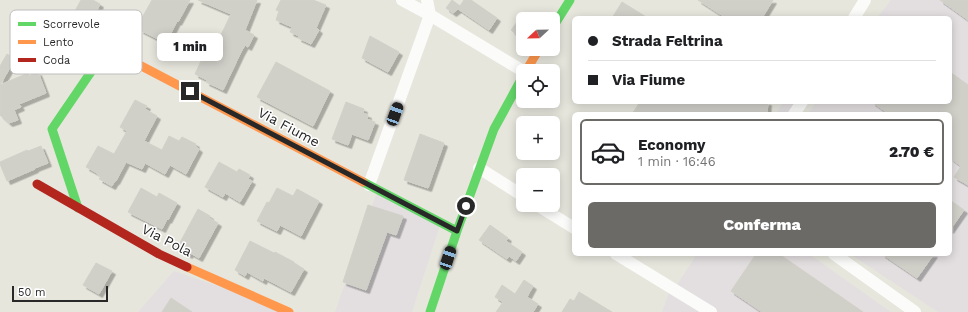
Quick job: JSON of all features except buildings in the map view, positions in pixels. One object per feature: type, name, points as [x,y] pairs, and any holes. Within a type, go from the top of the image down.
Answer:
[{"type":"street","points":[[402,0],[516,66]]},
{"type":"street","points":[[369,185],[430,15],[427,0]]},
{"type":"street","points":[[560,16],[570,0]]},
{"type":"street","points":[[855,16],[865,0]]},
{"type":"street","name":"Via Fiume","points":[[142,66],[457,231]]},
{"type":"street","name":"Via Fiume","points":[[78,208],[52,129],[89,74]]},
{"type":"street","points":[[430,312],[479,168],[494,129],[516,89]]},
{"type":"street","points":[[479,168],[516,192]]},
{"type":"street","name":"Via Pola","points":[[37,184],[159,254],[289,312]]},
{"type":"street","points":[[548,212],[572,227]]},
{"type":"street","points":[[619,256],[711,312]]},
{"type":"street","points":[[837,256],[915,312]]},
{"type":"shaded area","points":[[891,0],[968,0],[968,312],[938,312],[853,256],[952,256],[952,112],[809,112],[815,104],[952,104],[952,16],[879,16]]},
{"type":"shaded area","points":[[782,104],[795,104],[790,112],[777,112]]},
{"type":"shaded area","points":[[377,192],[442,219],[412,312],[335,312]]},
{"type":"shaded area","points":[[696,256],[812,256],[891,312],[662,312],[669,293],[671,294]]},
{"type":"shaded area","points":[[174,271],[294,312],[138,312]]},
{"type":"traffic: fast","points":[[560,16],[570,0]]},
{"type":"traffic: fast","points":[[78,208],[52,129],[90,74]]},
{"type":"traffic: fast","points":[[430,312],[457,231],[494,129],[516,89]]},
{"type":"traffic: fast","points":[[363,182],[457,231]]},
{"type":"traffic: slow","points":[[530,64],[535,56]]},
{"type":"traffic: slow","points":[[142,66],[363,182]]},
{"type":"traffic: slow","points":[[187,267],[289,312]]},
{"type":"traffic: jam","points":[[37,184],[159,254],[187,267]]},
{"type":"route","points":[[190,91],[457,231],[466,206]]}]
